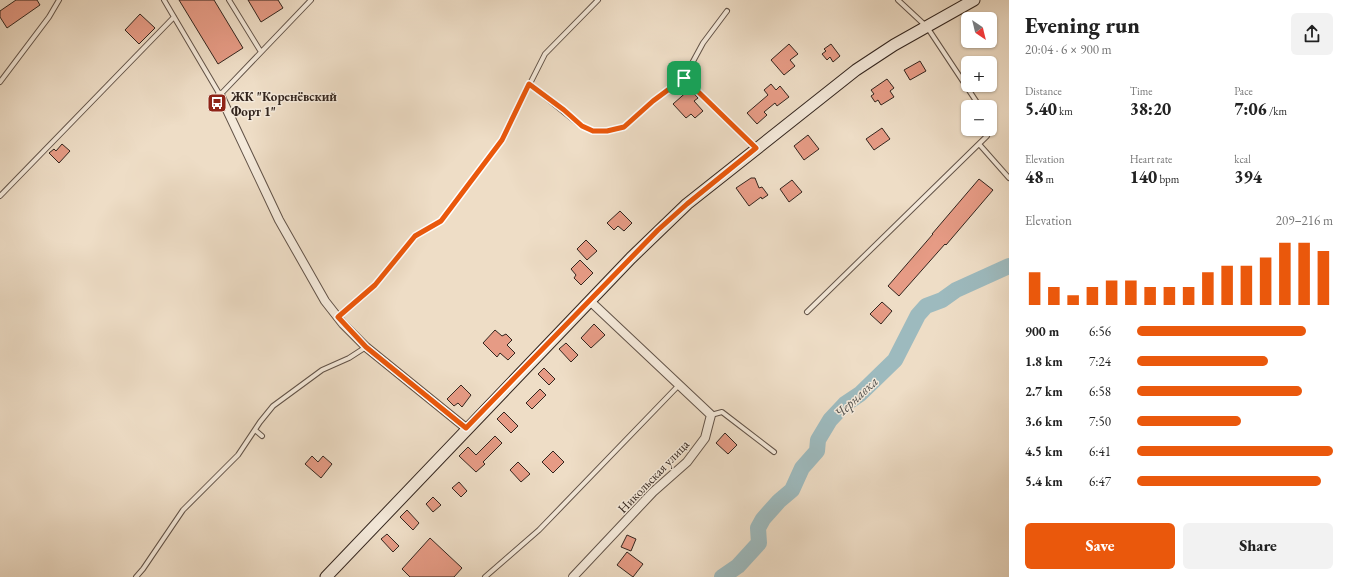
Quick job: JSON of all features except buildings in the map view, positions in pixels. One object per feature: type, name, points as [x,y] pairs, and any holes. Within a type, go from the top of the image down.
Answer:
[{"type":"main road","points":[[326,577],[466,428],[658,230],[687,204],[856,70],[894,45],[974,0]]},
{"type":"street","points":[[220,95],[279,220],[325,301],[366,347],[466,428]]},
{"type":"street","points":[[590,301],[711,415]]},
{"type":"street","name":"Никольская улица","points":[[573,577],[653,492],[687,462],[705,438],[711,415]]},
{"type":"lane","points":[[0,82],[49,17],[58,0]]},
{"type":"lane","points":[[164,0],[220,95],[311,0]]},
{"type":"lane","points":[[229,0],[261,52]]},
{"type":"lane","points":[[338,317],[375,285],[415,236],[441,221],[502,140],[545,54],[598,0]]},
{"type":"lane","points":[[898,0],[927,27],[975,100]]},
{"type":"lane","points":[[529,84],[564,110],[582,126],[593,131],[607,131],[624,127],[653,101],[684,78],[704,43],[726,11]]},
{"type":"lane","points":[[0,196],[174,17]]},
{"type":"lane","points":[[684,78],[756,148]]},
{"type":"lane","points":[[807,312],[987,136]]},
{"type":"lane","points":[[979,144],[1009,178]]},
{"type":"lane","points":[[136,577],[182,510],[238,454],[273,406],[322,370],[349,358],[366,347]]},
{"type":"lane","points":[[485,577],[539,530],[679,385]]},
{"type":"lane","points":[[711,415],[722,412],[774,452]]},
{"type":"lane","points":[[256,430],[262,436]]},
{"type":"waterway","name":"Чернавка","points":[[722,577],[738,566],[759,543],[758,528],[763,519],[779,501],[792,490],[802,468],[817,451],[818,440],[830,420],[845,404],[860,394],[895,360],[918,315],[926,306],[942,300],[956,290],[1009,266]]},
{"type":"place","name":"ЖК \"Коренёвский Форт 1\"","points":[[217,103]]},
{"type":"route","points":[[684,78],[756,148],[687,204],[658,230],[466,428],[366,347],[338,317],[375,285],[415,236],[441,221],[502,140],[529,84],[564,110],[582,126],[593,131],[607,131],[624,127],[653,101],[684,78]]}]
